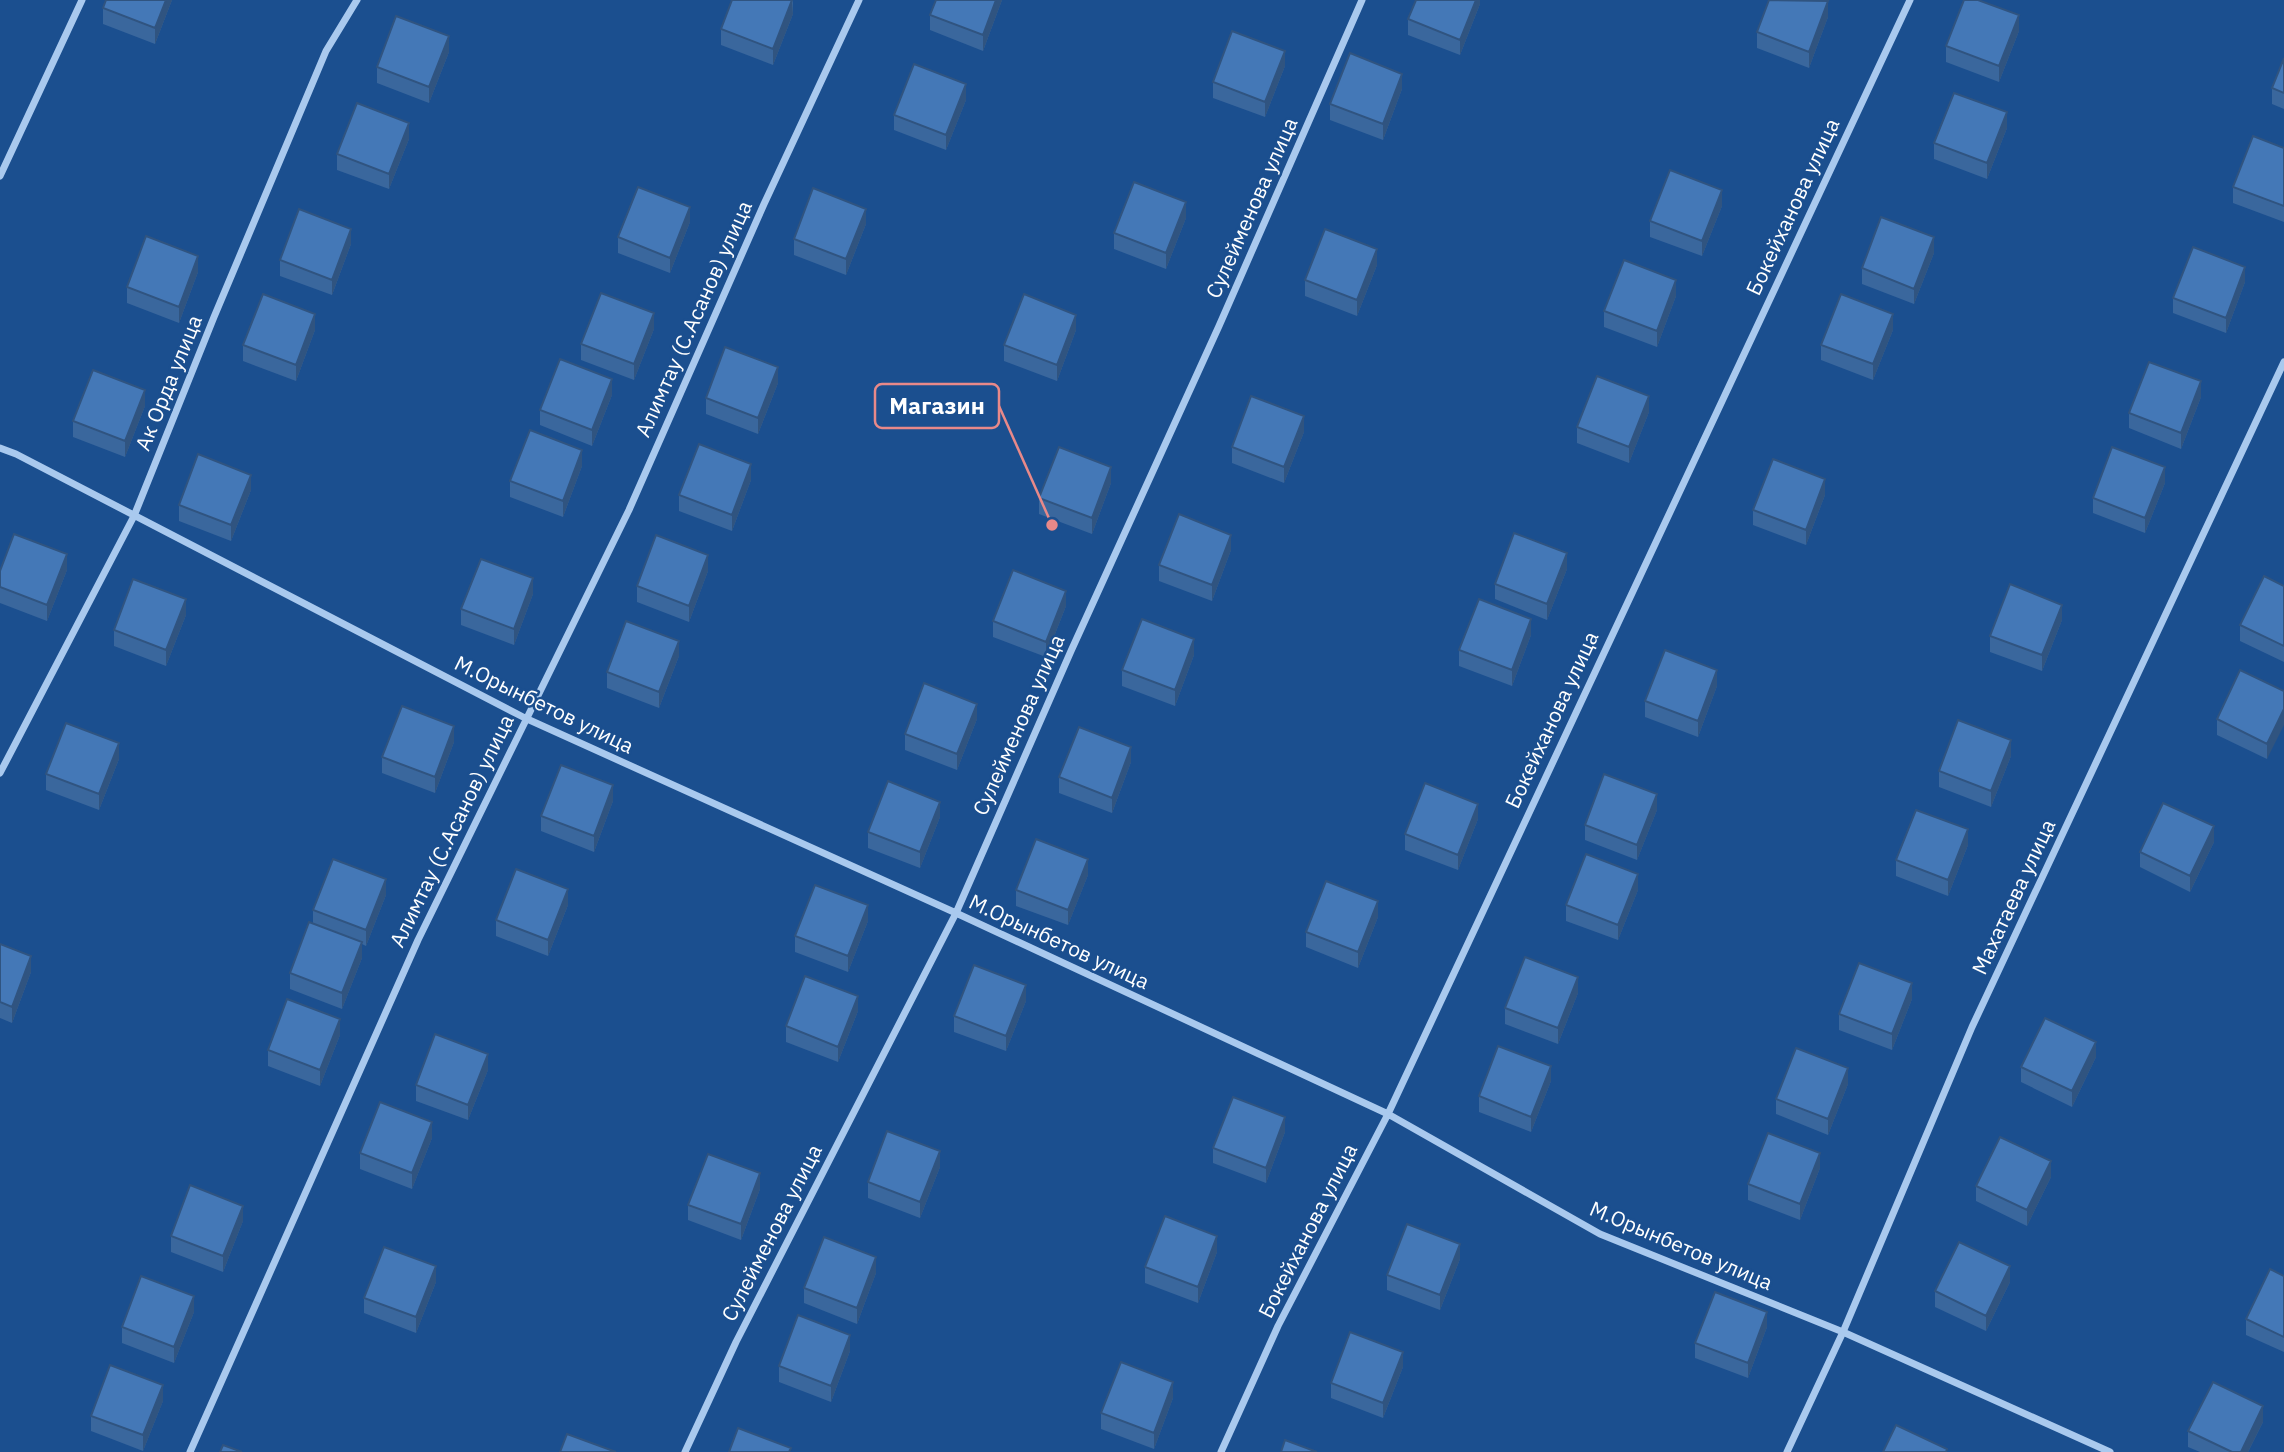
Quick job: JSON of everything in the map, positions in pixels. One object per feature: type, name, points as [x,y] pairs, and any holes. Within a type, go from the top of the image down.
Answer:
[{"type":"street","points":[[0,176],[82,0]]},
{"type":"street","name":"Ак Орда улица","points":[[0,773],[134,516],[326,51],[357,0]]},
{"type":"street","name":"Алимтау (С.Асанов) улица","points":[[190,1452],[418,940],[629,510],[764,204],[859,0]]},
{"type":"street","name":"Сулейменова улица","points":[[685,1452],[736,1342],[956,913],[1362,0]]},
{"type":"street","name":"Бокейханова улица","points":[[1221,1452],[1278,1326],[1388,1114],[1910,0]]},
{"type":"street","name":"Махатаева улица","points":[[1787,1452],[1843,1332],[1972,1027],[2284,362]]},
{"type":"street","name":"М.Орынбетов улица","points":[[0,448],[525,718],[956,913],[1388,1114],[1600,1234],[1843,1332],[2110,1452]]},
{"type":"building","points":[[106,0],[166,0],[155,28],[103,8]]},
{"type":"building","points":[[732,0],[792,0],[773,49],[721,29]]},
{"type":"building","points":[[936,0],[996,0],[983,35],[930,15]]},
{"type":"building","points":[[1416,0],[1476,0],[1460,40],[1408,19]]},
{"type":"building","points":[[1769,0],[1828,1],[1809,52],[1757,32]]},
{"type":"building","points":[[1964,0],[1978,0],[2019,15],[1999,66],[1946,46]]},
{"type":"building","points":[[396,16],[449,36],[429,87],[377,67]]},
{"type":"building","points":[[1232,31],[1285,51],[1265,102],[1213,82]]},
{"type":"building","points":[[1350,53],[1402,74],[1383,124],[1330,104]]},
{"type":"building","points":[[2284,58],[2284,93],[2272,88]]},
{"type":"building","points":[[914,64],[966,84],[946,135],[894,115]]},
{"type":"building","points":[[1954,93],[2007,112],[1987,163],[1934,143]]},
{"type":"building","points":[[357,103],[409,123],[389,174],[337,154]]},
{"type":"building","points":[[2253,136],[2284,148],[2284,206],[2233,187]]},
{"type":"building","points":[[1670,170],[1722,190],[1702,241],[1650,221]]},
{"type":"building","points":[[1134,182],[1186,202],[1166,253],[1114,233]]},
{"type":"building","points":[[638,187],[690,207],[670,258],[618,237]]},
{"type":"building","points":[[813,188],[866,209],[846,259],[794,239]]},
{"type":"building","points":[[299,209],[351,229],[332,280],[280,260]]},
{"type":"building","points":[[1881,217],[1934,237],[1914,289],[1862,268]]},
{"type":"building","points":[[1325,229],[1377,249],[1357,300],[1305,280]]},
{"type":"building","points":[[146,236],[198,256],[179,307],[127,287]]},
{"type":"building","points":[[2193,247],[2245,267],[2226,318],[2173,298]]},
{"type":"building","points":[[1624,260],[1676,280],[1657,331],[1604,311]]},
{"type":"building","points":[[601,293],[654,313],[634,364],[581,344]]},
{"type":"building","points":[[263,294],[315,314],[296,365],[243,345]]},
{"type":"building","points":[[1024,294],[1076,315],[1057,365],[1004,345]]},
{"type":"building","points":[[1841,294],[1893,314],[1873,364],[1821,345]]},
{"type":"building","points":[[725,347],[778,367],[758,418],[706,398]]},
{"type":"building","points":[[560,359],[612,379],[592,430],[540,410]]},
{"type":"building","points":[[2149,362],[2201,381],[2181,433],[2129,413]]},
{"type":"building","points":[[93,370],[145,390],[125,441],[73,421]]},
{"type":"building","points":[[1597,376],[1649,396],[1629,447],[1577,427]]},
{"type":"building","points":[[1251,396],[1304,416],[1284,467],[1232,447]]},
{"type":"building","points":[[530,430],[582,450],[563,501],[510,481]]},
{"type":"building","points":[[699,444],[751,464],[732,515],[679,495]]},
{"type":"building","points":[[1059,447],[1111,467],[1092,518],[1039,498]]},
{"type":"building","points":[[2112,447],[2165,467],[2145,518],[2093,498]]},
{"type":"building","points":[[198,454],[251,475],[231,525],[179,505]]},
{"type":"building","points":[[1773,459],[1825,479],[1806,530],[1753,510]]},
{"type":"building","points":[[1179,514],[1231,535],[1212,585],[1159,565]]},
{"type":"building","points":[[1514,533],[1567,553],[1547,604],[1495,584]]},
{"type":"building","points":[[14,534],[67,554],[47,605],[0,587],[0,571]]},
{"type":"building","points":[[656,535],[708,555],[689,606],[637,586]]},
{"type":"building","points":[[481,559],[533,578],[514,629],[461,609]]},
{"type":"building","points":[[1013,570],[1066,591],[1046,642],[993,621]]},
{"type":"building","points":[[2264,576],[2284,586],[2284,646],[2240,625]]},
{"type":"building","points":[[133,579],[186,599],[166,650],[114,630]]},
{"type":"building","points":[[2010,584],[2062,605],[2042,655],[1990,636]]},
{"type":"building","points":[[1479,599],[1531,619],[1512,670],[1459,650]]},
{"type":"building","points":[[1142,619],[1194,639],[1175,690],[1122,670]]},
{"type":"building","points":[[626,621],[679,641],[659,692],[607,672]]},
{"type":"building","points":[[1665,650],[1717,670],[1698,721],[1645,701]]},
{"type":"building","points":[[2240,670],[2284,691],[2284,709],[2267,744],[2217,719]]},
{"type":"building","points":[[924,683],[977,704],[957,754],[905,734]]},
{"type":"building","points":[[402,706],[454,726],[435,777],[382,757]]},
{"type":"building","points":[[1958,720],[2011,740],[1991,791],[1939,771]]},
{"type":"building","points":[[66,723],[119,743],[99,794],[46,774]]},
{"type":"building","points":[[1079,727],[1131,747],[1112,798],[1059,777]]},
{"type":"building","points":[[561,765],[613,785],[594,836],[541,816]]},
{"type":"building","points":[[1604,774],[1657,794],[1637,845],[1585,825]]},
{"type":"building","points":[[888,781],[940,802],[920,852],[868,832]]},
{"type":"building","points":[[1425,783],[1478,804],[1458,855],[1405,834]]},
{"type":"building","points":[[2163,803],[2214,826],[2190,876],[2140,852]]},
{"type":"building","points":[[1916,810],[1968,829],[1948,880],[1896,860]]},
{"type":"building","points":[[1036,839],[1088,859],[1068,910],[1016,890]]},
{"type":"building","points":[[1586,854],[1638,874],[1618,925],[1566,905]]},
{"type":"building","points":[[333,859],[386,879],[366,930],[313,910]]},
{"type":"building","points":[[516,869],[568,889],[548,940],[496,920]]},
{"type":"building","points":[[1326,881],[1378,901],[1358,952],[1306,932]]},
{"type":"building","points":[[815,885],[868,905],[848,956],[795,936]]},
{"type":"building","points":[[309,922],[362,942],[342,993],[290,973]]},
{"type":"building","points":[[0,944],[31,956],[12,1007],[0,1002]]},
{"type":"building","points":[[1525,957],[1578,977],[1558,1028],[1505,1008]]},
{"type":"building","points":[[1859,963],[1912,983],[1892,1034],[1839,1014]]},
{"type":"building","points":[[974,965],[1026,985],[1006,1036],[954,1016]]},
{"type":"building","points":[[805,976],[858,996],[838,1047],[786,1026]]},
{"type":"building","points":[[287,999],[340,1019],[320,1070],[268,1050]]},
{"type":"building","points":[[2045,1018],[2096,1042],[2072,1091],[2021,1067]]},
{"type":"building","points":[[435,1034],[488,1054],[468,1105],[416,1085]]},
{"type":"building","points":[[1498,1046],[1551,1066],[1531,1117],[1479,1096]]},
{"type":"building","points":[[1796,1048],[1848,1068],[1828,1119],[1776,1099]]},
{"type":"building","points":[[1233,1097],[1285,1117],[1266,1168],[1213,1148]]},
{"type":"building","points":[[380,1102],[432,1122],[412,1173],[360,1153]]},
{"type":"building","points":[[887,1131],[940,1151],[920,1202],[868,1182]]},
{"type":"building","points":[[1768,1133],[1820,1153],[1800,1204],[1748,1184]]},
{"type":"building","points":[[2000,1137],[2051,1161],[2027,1210],[1976,1186]]},
{"type":"building","points":[[708,1154],[760,1173],[741,1224],[688,1205]]},
{"type":"building","points":[[190,1185],[243,1206],[223,1256],[171,1236]]},
{"type":"building","points":[[1165,1216],[1217,1236],[1198,1287],[1145,1267]]},
{"type":"building","points":[[1407,1224],[1460,1244],[1440,1295],[1387,1275]]},
{"type":"building","points":[[824,1237],[876,1257],[857,1308],[804,1288]]},
{"type":"building","points":[[1959,1242],[2010,1266],[1986,1316],[1935,1291]]},
{"type":"building","points":[[384,1247],[436,1266],[416,1317],[364,1298]]},
{"type":"building","points":[[2270,1269],[2284,1276],[2284,1337],[2246,1319]]},
{"type":"building","points":[[141,1276],[194,1296],[174,1347],[122,1327]]},
{"type":"building","points":[[1715,1292],[1767,1312],[1748,1363],[1695,1343]]},
{"type":"building","points":[[798,1315],[850,1335],[831,1386],[779,1366]]},
{"type":"building","points":[[1350,1332],[1403,1352],[1383,1403],[1331,1383]]},
{"type":"building","points":[[1121,1362],[1173,1382],[1154,1433],[1101,1413]]},
{"type":"building","points":[[110,1365],[163,1385],[143,1435],[91,1416]]},
{"type":"building","points":[[2213,1382],[2263,1406],[2241,1452],[2232,1452],[2188,1431]]},
{"type":"building","points":[[1896,1425],[1947,1449],[1946,1452],[1883,1452]]},
{"type":"building","points":[[738,1428],[791,1448],[789,1452],[729,1452]]},
{"type":"building","points":[[567,1434],[616,1452],[560,1452]]},
{"type":"building","points":[[1285,1440],[1317,1452],[1281,1452]]},
{"type":"building","points":[[223,1445],[242,1452],[220,1452]]},
{"type":"place","name":"Магазин","points":[[1052,525]]}]
